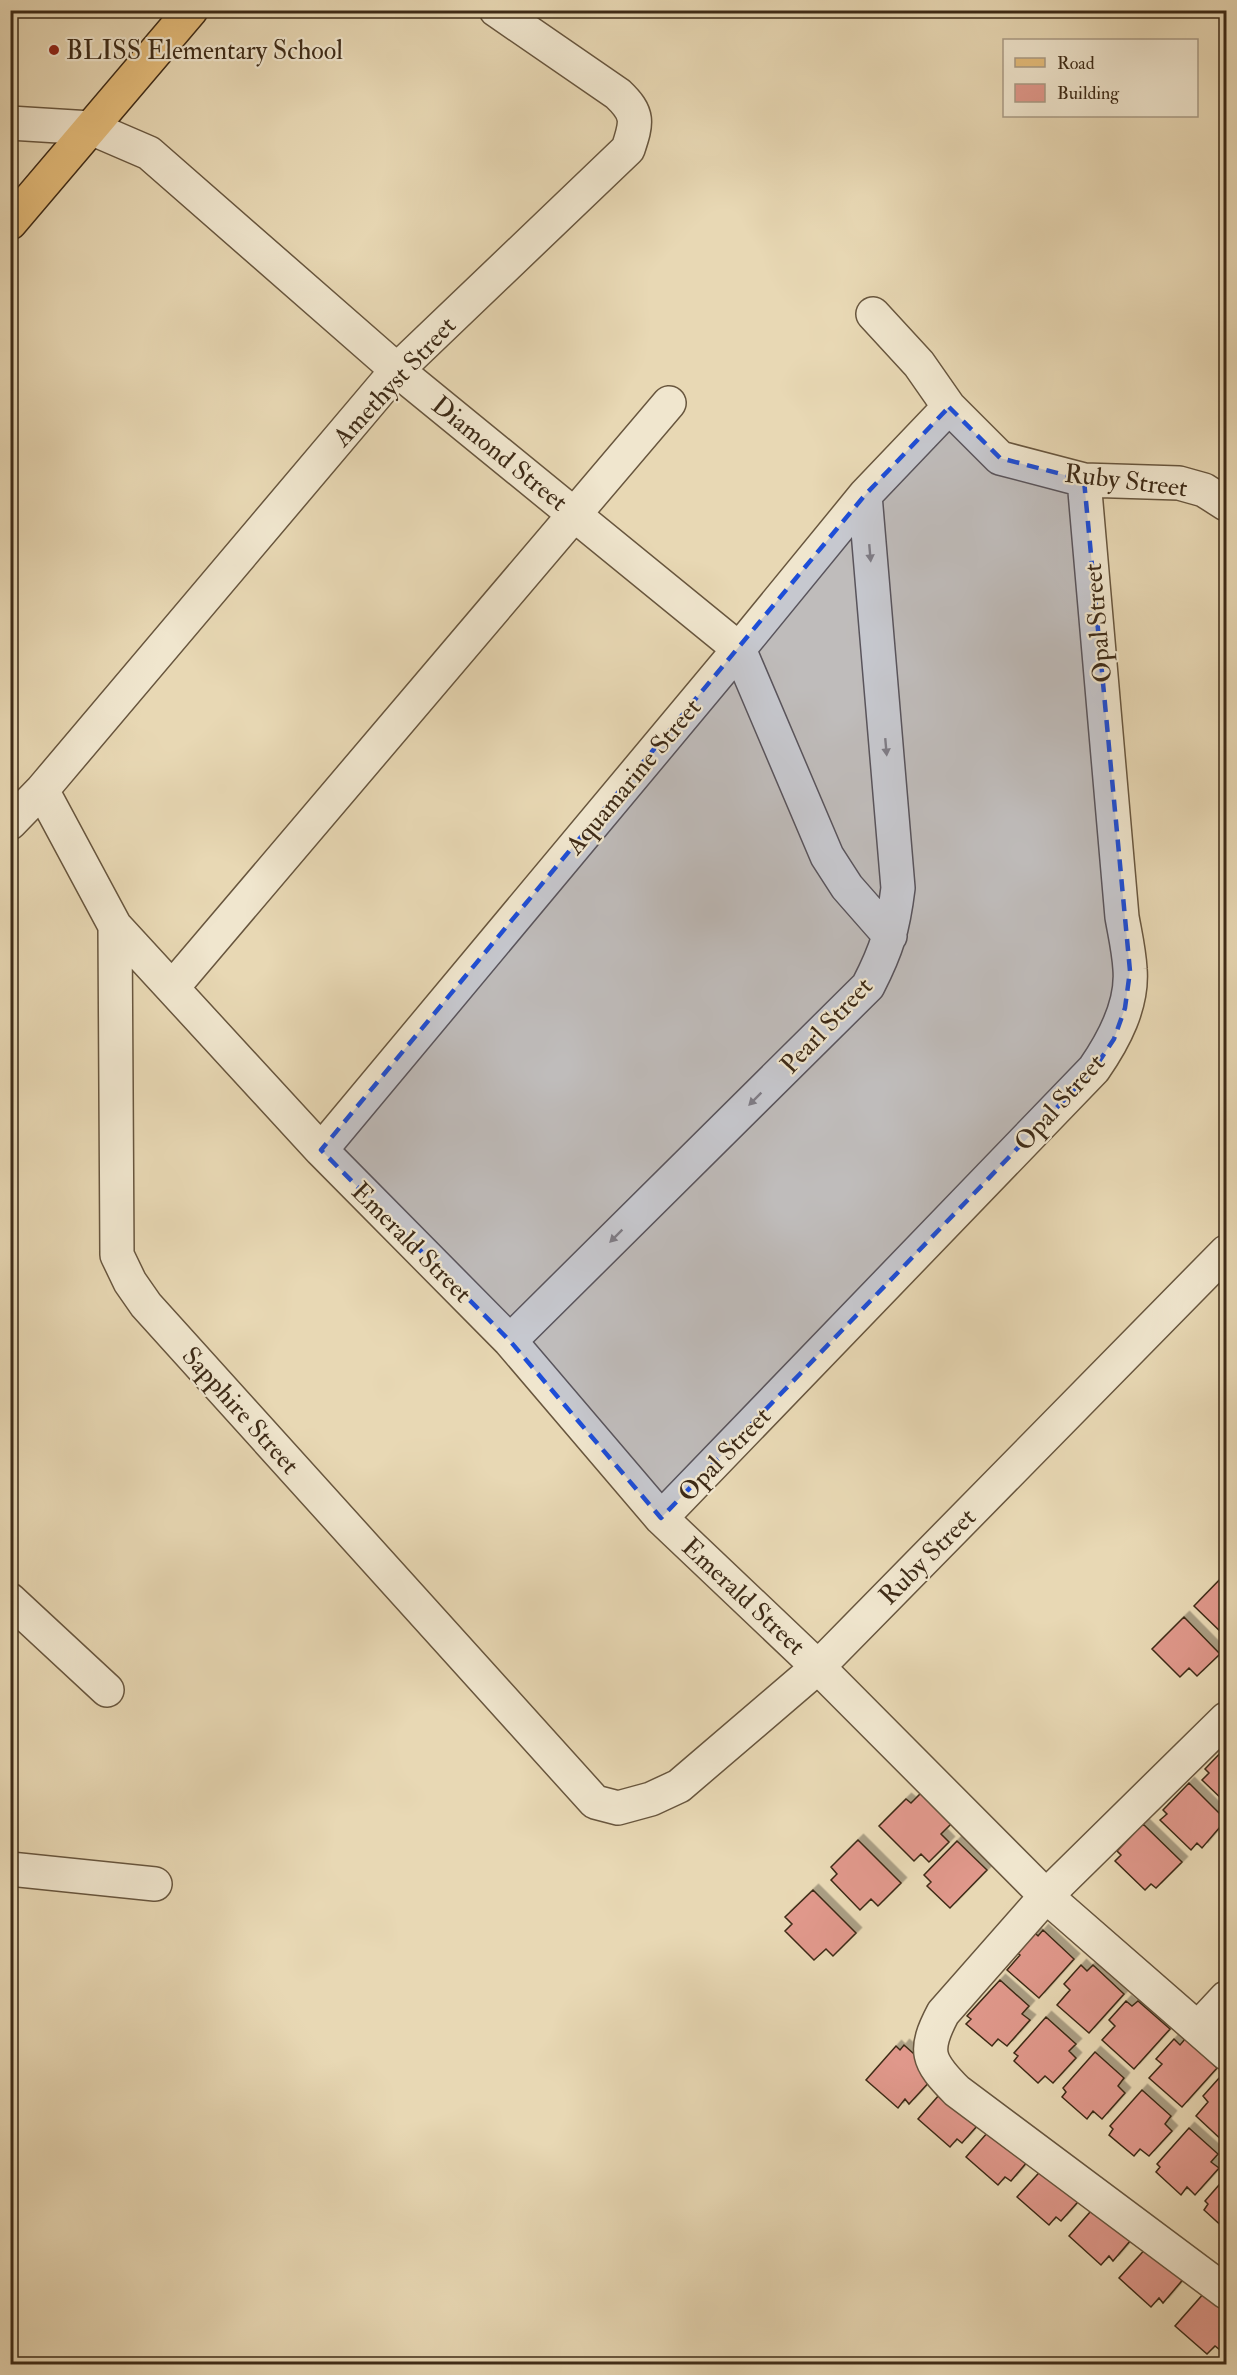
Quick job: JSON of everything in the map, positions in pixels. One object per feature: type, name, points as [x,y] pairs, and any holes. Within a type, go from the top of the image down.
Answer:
[{"type":"main road","points":[[10,223],[191,10]]},
{"type":"street","name":"Amethyst Street","points":[[10,823],[42,790],[397,370],[628,149],[635,128],[635,116],[630,105],[618,94],[496,10]]},
{"type":"street","name":"Diamond Street","points":[[10,123],[91,128],[149,153],[397,370],[739,649]]},
{"type":"street","name":"Ruby Street","points":[[873,314],[919,364],[949,407],[1000,458],[1084,480],[1179,483],[1204,490],[1227,504]]},
{"type":"street","points":[[172,988],[669,403]]},
{"type":"street","name":"Aquamarine Street","points":[[321,1150],[865,495],[949,407]]},
{"type":"street","name":"Opal Street","points":[[662,1518],[1094,1069],[1114,1039],[1125,1008],[1130,971],[1122,917],[1084,480]]},
{"type":"street","name":"Pearl Street","points":[[510,1341],[868,986],[885,953],[894,921],[898,888],[865,495]]},
{"type":"street","points":[[739,649],[810,821],[827,856],[847,887],[890,936]]},
{"type":"street","name":"Emerald Street","points":[[42,790],[115,926],[321,1150],[510,1341],[662,1518],[818,1667],[1046,1896],[1227,2054]]},
{"type":"street","name":"Sapphire Street","points":[[115,926],[117,1255],[130,1282],[146,1305],[595,1802]]},
{"type":"street","name":"Ruby Street","points":[[595,1802],[618,1808],[651,1799],[679,1786],[818,1667],[1227,1251]]},
{"type":"street","points":[[10,1600],[107,1690]]},
{"type":"street","points":[[1227,1719],[1046,1896],[943,2013],[932,2034],[929,2049],[938,2072],[957,2091],[1227,2292]]},
{"type":"street","points":[[10,1869],[155,1884]]},
{"type":"street","points":[[1198,2028],[1227,1998]]},
{"type":"highlighted area","points":[[949,407],[1000,458],[1084,480],[1130,971],[1125,1008],[1114,1039],[1094,1069],[661,1518],[510,1341],[321,1150],[865,495]]},
{"type":"building","points":[[1226,1573],[1226,1632],[1223,1634],[1194,1606]]},
{"type":"building","points":[[1184,1617],[1220,1654],[1197,1676],[1189,1668],[1180,1677],[1152,1649]]},
{"type":"building","points":[[1226,1747],[1226,1803],[1202,1780],[1209,1773],[1205,1769]]},
{"type":"building","points":[[1189,1783],[1226,1820],[1202,1848],[1197,1843],[1191,1850],[1160,1820],[1167,1814],[1163,1810]]},
{"type":"building","points":[[923,1791],[953,1822],[941,1834],[949,1842],[929,1862],[921,1854],[914,1861],[879,1826],[906,1799],[911,1803]]},
{"type":"building","points":[[1143,1824],[1182,1862],[1156,1888],[1151,1884],[1145,1890],[1115,1861],[1121,1855],[1117,1851]]},
{"type":"building","points":[[858,1840],[901,1883],[878,1906],[871,1899],[860,1910],[831,1880],[837,1874],[831,1867]]},
{"type":"building","points":[[957,1841],[987,1870],[950,1908],[927,1886],[931,1882],[924,1875]]},
{"type":"building","points":[[813,1890],[856,1933],[833,1956],[826,1949],[814,1960],[785,1931],[792,1924],[785,1917]]},
{"type":"building","points":[[1032,1930],[1038,1936],[1043,1930],[1074,1959],[1039,1998],[1007,1970],[1020,1955],[1014,1950]]},
{"type":"building","points":[[1081,1965],[1087,1971],[1093,1965],[1124,1994],[1089,2033],[1057,2005],[1070,1990],[1064,1984]]},
{"type":"building","points":[[1000,1980],[1029,2006],[1022,2014],[1030,2020],[1007,2046],[998,2039],[992,2046],[966,2024],[971,2019],[967,2016]]},
{"type":"building","points":[[1126,2001],[1132,2006],[1138,2001],[1170,2029],[1134,2069],[1102,2040],[1115,2026],[1109,2020]]},
{"type":"building","points":[[1046,2017],[1076,2044],[1069,2051],[1076,2058],[1053,2083],[1045,2076],[1038,2083],[1014,2061],[1018,2056],[1014,2053]]},
{"type":"building","points":[[1174,2039],[1180,2045],[1185,2039],[1217,2068],[1182,2107],[1149,2078],[1162,2064],[1156,2059]]},
{"type":"building","points":[[904,2045],[923,2062],[933,2078],[909,2104],[905,2099],[898,2108],[866,2080],[896,2046],[900,2050]]},
{"type":"building","points":[[1095,2052],[1124,2078],[1118,2086],[1125,2093],[1102,2119],[1093,2111],[1087,2119],[1062,2097],[1066,2092],[1063,2088]]},
{"type":"building","points":[[1220,2077],[1226,2082],[1226,2144],[1196,2116],[1208,2102],[1203,2096]]},
{"type":"building","points":[[947,2086],[985,2117],[962,2143],[957,2139],[950,2147],[918,2119]]},
{"type":"building","points":[[1142,2090],[1171,2116],[1165,2124],[1172,2131],[1149,2156],[1140,2149],[1134,2156],[1109,2135],[1113,2129],[1110,2126]]},
{"type":"building","points":[[996,2123],[1033,2155],[1011,2181],[1005,2177],[998,2185],[966,2157]]},
{"type":"building","points":[[1189,2128],[1218,2154],[1211,2162],[1219,2168],[1195,2195],[1187,2187],[1181,2195],[1156,2172],[1160,2167],[1157,2164]]},
{"type":"building","points":[[1047,2164],[1084,2195],[1061,2221],[1056,2217],[1049,2225],[1017,2197]]},
{"type":"building","points":[[1226,2177],[1226,2230],[1204,2210],[1208,2204],[1205,2201]]},
{"type":"building","points":[[1098,2203],[1136,2234],[1113,2261],[1109,2256],[1101,2265],[1069,2236]]},
{"type":"building","points":[[1149,2245],[1186,2276],[1163,2303],[1159,2298],[1151,2307],[1119,2278]]},
{"type":"building","points":[[1205,2292],[1226,2302],[1226,2342],[1220,2350],[1215,2346],[1207,2354],[1175,2326]]},
{"type":"place","name":"BLISS Elementary School","points":[[54,50]]}]
